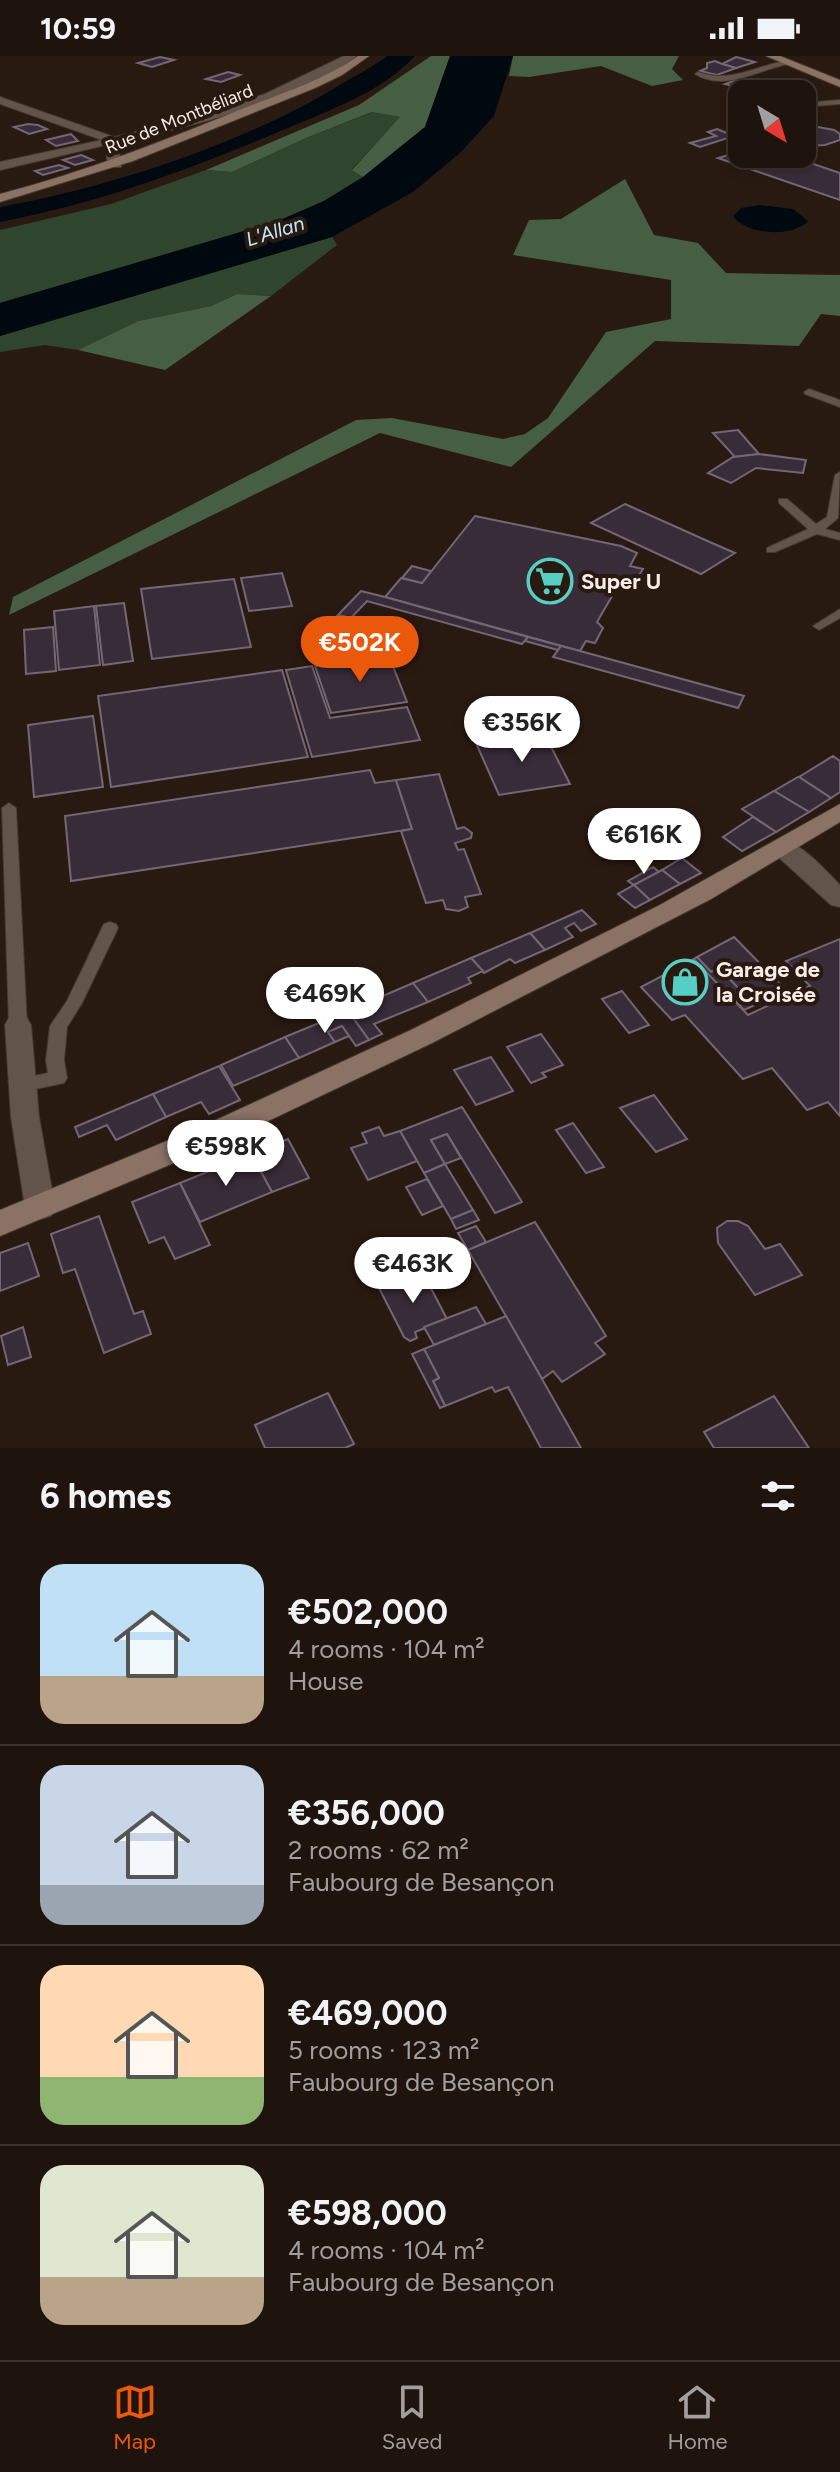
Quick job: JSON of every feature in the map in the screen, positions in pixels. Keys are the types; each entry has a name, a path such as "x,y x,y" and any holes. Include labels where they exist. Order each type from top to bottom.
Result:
{"main road":[{"name":"Rue de Montbéliard","path":"0,198 63,183 117,164 326,78 364,56"},
{"path":"771,56 840,84"},
{"path":"803,70 801,73 840,90"},
{"path":"0,1223 248,1120 461,1018 783,848 840,811"}],"street":[{"path":"0,166 175,127 317,75 351,56"},
{"path":"0,100 60,119 112,141"},
{"path":"112,141 113,160 117,164"},
{"path":"783,848 840,899"},
{"path":"18,1025 21,1085 40,1207"}],"lane":[{"path":"698,74 720,81 786,63"},
{"path":"816,104 838,103"},
{"path":"809,392 840,404"},
{"path":"771,550 816,530 832,518 840,475"},
{"path":"783,501 816,530 840,537"},
{"path":"819,626 840,613"},
{"path":"9,808 18,1025"},
{"path":"21,1085 58,1078 55,1060 59,1026 74,1003 110,928"}],"green space":[{"path":"431,56 450,56 425,127 363,177 352,170 400,117 372,112 232,172 206,170 359,105"},
{"path":"513,56 679,56 672,69 683,80 652,86 601,66 529,77 509,76"},
{"path":"373,112 401,117 352,169 363,177 324,201 278,221 0,303 0,230 111,204 206,170 232,172"},
{"path":"625,179 654,235 698,243 726,273 840,275 840,316 821,314 799,346 655,341 511,467 380,433 9,615 13,597 356,420 392,418 503,439 525,434 548,418 606,332 671,319 671,280 513,255 529,220 561,219"},
{"path":"332,237 337,245 271,296 237,294 211,306 138,321 78,350 45,345 0,352 0,336"},
{"path":"237,294 271,296 165,370 78,350 138,321 211,306"}],"water":[{"path":"387,56 415,56 386,80 354,99 248,145 109,195 0,222 0,207 88,187 223,143 307,104"},
{"name":"L'Allan","path":"450,56 513,56 494,116 460,153 413,192 332,237 0,336 0,303 278,221 324,201 363,177 425,127"},
{"path":"760,205 793,209 808,221 792,230 770,232 748,227 733,216 741,208"}],"building":[{"path":"160,57 174,60 152,67 138,63"},
{"path":"736,57 755,62 736,68 722,64"},
{"path":"715,61 736,68 717,75 700,71 707,68 707,63"},
{"path":"228,72 240,75 221,82 206,79"},
{"path":"28,124 47,129 29,134 14,127"},
{"path":"816,127 840,134 840,140 816,145"},
{"path":"717,129 728,134 728,138 700,147 690,143 716,136 708,132"},
{"path":"71,134 78,141 56,146 46,140"},
{"path":"81,155 93,160 75,165 63,160"},
{"path":"59,165 68,168 43,175 35,171"},
{"path":"816,165 840,173 840,200 747,168 816,168"},
{"path":"738,430 759,454 735,457 713,433"},
{"path":"759,454 806,460 803,473 756,468 731,483 708,473 733,457"},
{"path":"625,504 735,553 701,574 591,523"},
{"path":"475,516 621,546 637,553 630,566 643,569 635,582 622,579 597,622 603,628 595,643 586,641 580,651 385,597 401,578 422,583"},
{"path":"412,566 431,571 422,583 402,578"},
{"path":"282,573 292,606 249,611 241,578"},
{"path":"234,579 251,647 152,659 141,589"},
{"path":"361,591 528,637 522,644 367,601 351,618 338,615"},
{"path":"124,603 133,661 103,665 96,606"},
{"path":"94,606 100,665 59,670 54,611"},
{"path":"338,615 351,618 339,631 325,627"},
{"path":"53,627 56,671 26,674 24,630"},
{"path":"528,637 561,646 558,650 525,641"},
{"path":"561,646 744,696 738,708 553,657"},
{"path":"389,656 407,702 331,713 315,666"},
{"path":"312,666 330,718 407,707 420,740 312,757 286,670"},
{"path":"282,670 308,757 111,787 98,696"},
{"path":"93,716 103,787 34,797 28,725"},
{"path":"544,733 570,784 499,795 476,743"},
{"path":"833,756 840,761 840,792 831,798 799,777"},
{"path":"370,770 375,783 396,780 412,829 71,881 65,816"},
{"path":"439,774 457,829 464,827 472,833 471,838 455,843 458,850 464,849 481,894 465,897 468,907 459,911 446,909 443,900 426,903 401,831 412,829 396,780"},
{"path":"798,777 831,798 809,812 774,791"},
{"path":"774,791 809,812 776,832 742,809"},
{"path":"753,817 776,832 742,851 723,837"},
{"path":"682,858 701,873 680,884 662,870"},
{"path":"653,867 659,872 634,885 628,881"},
{"path":"662,870 680,884 650,900 634,885"},
{"path":"634,885 650,900 635,908 618,894"},
{"path":"582,910 596,924 581,931 574,923 565,928 573,937 545,950 530,933"},
{"path":"530,933 545,950 515,963 510,959 484,973 471,958"},
{"path":"734,937 782,986 749,1000 755,1005 744,1010 730,995 741,991 719,968 711,972 697,957"},
{"path":"840,939 840,1116 828,1102 807,1110 772,1068 743,1079 685,1015 672,1020 641,987 694,959 748,1015 810,986 786,961"},
{"path":"697,957 711,972 719,968 741,991 729,996 694,959"},
{"path":"471,958 483,971 468,978 471,983 428,1002 413,983"},
{"path":"413,983 428,1002 374,1024 382,1034 369,1040 348,1011"},
{"path":"622,991 649,1025 629,1033 602,999"},
{"path":"348,1011 369,1040 356,1046 342,1026 328,1032 335,1042 299,1058 285,1037"},
{"path":"342,1026 349,1036 335,1042 328,1032"},
{"path":"541,1034 563,1065 542,1073 546,1077 531,1083 507,1047"},
{"path":"285,1037 299,1058 233,1086 221,1065"},
{"path":"491,1057 513,1091 476,1105 454,1070"},
{"path":"219,1066 240,1100 209,1114 201,1102 166,1117 153,1094"},
{"path":"153,1094 166,1117 116,1140 107,1125 79,1137 75,1127"},
{"path":"654,1095 687,1139 656,1152 620,1108"},
{"path":"462,1107 522,1202 495,1213 447,1134 431,1140 445,1164 424,1173 400,1131"},
{"path":"573,1123 604,1167 586,1173 556,1130"},
{"path":"379,1127 384,1136 400,1131 417,1161 368,1180 351,1148 367,1143 362,1133"},
{"path":"447,1134 461,1158 445,1164 431,1140"},
{"path":"288,1139 309,1178 272,1192 251,1154"},
{"path":"251,1154 272,1192 200,1222 180,1183"},
{"path":"445,1164 473,1210 451,1219 424,1173"},
{"path":"427,1179 443,1206 422,1215 406,1187"},
{"path":"180,1183 210,1245 175,1259 164,1237 149,1243 132,1202"},
{"path":"473,1210 479,1220 456,1229 451,1219"},
{"path":"99,1216 134,1314 143,1311 151,1334 104,1353 75,1269 63,1273 51,1234"},
{"path":"727,1221 738,1221 748,1226 765,1249 780,1244 802,1275 755,1295 718,1243 717,1228"},
{"path":"535,1222 606,1336 595,1343 605,1354 562,1382 553,1371 542,1379 468,1250"},
{"path":"476,1226 486,1242 468,1250 458,1233"},
{"path":"28,1243 39,1276 0,1291 0,1253"},
{"path":"422,1271 447,1319 415,1332 417,1338 410,1341 404,1337 379,1288"},
{"path":"476,1307 486,1324 434,1345 424,1327"},
{"path":"506,1316 581,1448 541,1448 508,1387 495,1392 492,1387 445,1406 433,1381 439,1378 424,1349"},
{"path":"23,1327 31,1357 8,1365 1,1336"},
{"path":"424,1349 439,1378 433,1381 445,1406 440,1408 412,1354"},
{"path":"328,1393 354,1444 345,1448 265,1448 255,1425"},
{"path":"774,1396 809,1448 714,1448 704,1432"}],"place":[{"name":"Super U","path":"550,581"},
{"name":"Garage de la Croisée","path":"685,982"}]}
